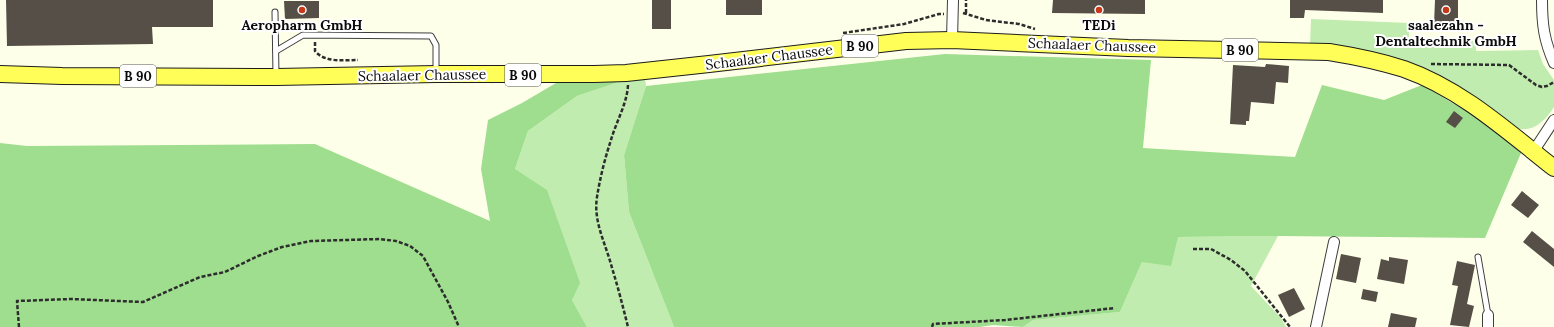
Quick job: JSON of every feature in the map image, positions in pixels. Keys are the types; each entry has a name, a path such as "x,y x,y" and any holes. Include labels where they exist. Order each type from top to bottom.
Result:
{"main road":[{"name":"Schaalaer Chaussee","path":"0,74 62,76 276,77 436,74 543,75 626,72 768,58 906,41 952,40 1128,48 1329,52 1360,57 1404,69 1448,90 1476,107 1554,168"}],"street":[{"path":"952,40 953,0"},
{"path":"1542,0 1542,23 1546,45 1554,63"},
{"path":"1533,152 1554,120"},
{"path":"1316,327 1334,242"},
{"path":"1488,315 1488,327"}],"lane":[{"path":"275,12 276,77"},
{"path":"276,51 303,35 431,36 436,46 436,74"},
{"path":"1478,257 1488,315"}],"path":[{"path":"966,0 966,13"},
{"path":"841,33 904,24 939,14 953,14"},
{"path":"315,35 315,51 320,56 326,59 365,60"},
{"path":"626,72 627,97 610,140 597,199 597,215 601,236 612,266 628,327"},
{"path":"19,327 17,301 71,299 143,302 200,277 225,272 258,256 282,247 311,241 355,239 396,241 410,246 423,256 448,302 459,327"},
{"path":"1193,249 1211,249 1231,260 1245,271 1290,327"},
{"path":"932,327 933,324 1005,320 1115,308"}],"green space":[{"path":"1311,19 1409,23 1409,38 1476,41 1476,51 1538,50 1543,64 1554,80 1554,107 1542,122 1532,128 1520,129 1514,127 1471,96 1310,45"},
{"path":"945,54 1151,60 1143,148 1295,157 1322,85 1384,100 1422,85 1476,117 1521,153 1485,238 1278,236 1178,237 1171,266 1142,262 1120,312 1033,320 1023,327 993,325 980,327 674,327 629,212 624,155 646,86"},
{"path":"645,78 646,86 624,155 629,212 674,327 587,327 572,300 515,169 528,131 577,96 616,83 619,80"},
{"path":"619,80 616,83 577,96 528,131 515,169 547,190 580,283 572,300 587,327 0,327 0,143 27,146 315,144 490,221 481,169 488,120 522,103 556,83"},
{"path":"1278,236 1251,286 1281,318 1286,327 1023,327 1033,320 1120,312 1142,262 1178,237"}],"building":[{"path":"6,0 213,0 213,27 152,27 153,44 7,46"},
{"path":"652,0 671,0 671,29 652,29"},
{"path":"726,0 762,0 762,15 726,15"},
{"name":"TEDi","path":"1053,0 1145,0 1145,14 1052,13"},
{"path":"1290,0 1383,0 1383,13 1305,10 1304,18 1290,18"},
{"name":"saalezahn - Dentaltechnik GmbH","path":"1435,0 1458,0 1458,24 1434,24"},
{"name":"Aeropharm GmbH","path":"284,1 319,1 319,18 285,19"},
{"path":"1266,64 1289,66 1288,83 1276,82 1274,104 1251,102 1249,121 1246,121 1246,125 1230,124 1233,65 1265,67"},
{"path":"1454,111 1463,118 1455,128 1446,122"},
{"path":"1522,191 1539,205 1528,218 1511,205"},
{"path":"1532,231 1554,249 1554,267 1523,242"},
{"path":"1341,254 1361,258 1356,283 1336,279"},
{"path":"1389,257 1408,260 1404,284 1377,279 1381,259 1389,261"},
{"path":"1457,261 1475,265 1467,304 1474,306 1469,327 1450,325 1458,286 1452,285"},
{"path":"1294,288 1305,309 1289,317 1278,295"},
{"path":"1363,289 1378,292 1376,302 1361,299"},
{"path":"1391,313 1417,318 1415,327 1388,327"}],"place":[{"name":"Aeropharm GmbH","path":"302,10"},
{"name":"TEDi","path":"1099,10"},
{"name":"saalezahn - Dentaltechnik GmbH","path":"1446,10"}]}
